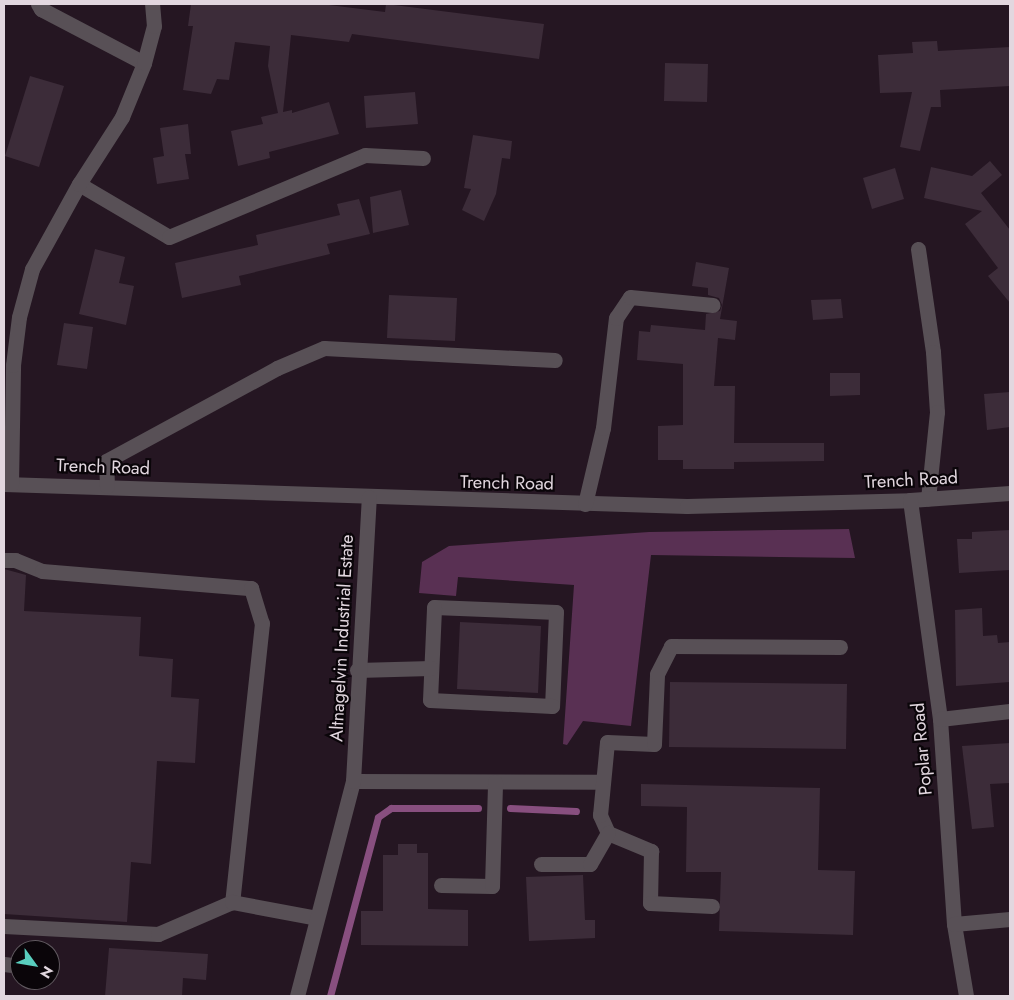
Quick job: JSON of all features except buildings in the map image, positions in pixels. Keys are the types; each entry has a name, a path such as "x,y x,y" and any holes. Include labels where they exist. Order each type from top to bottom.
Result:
{"street":[{"path":"38,4 41,9 144,63"},
{"path":"7,484 13,365 19,317 32,269 79,184 122,117 144,63 154,26 152,4"},
{"path":"79,184 169,237 364,155 423,158"},
{"path":"918,248 934,352 937,412 928,499"},
{"path":"585,504 603,428 616,318 630,297 713,305"},
{"path":"108,486 106,461 278,368 324,348 556,360"},
{"name":"Trench Road","path":"7,484 687,506 910,500 1010,493"},
{"name":"Altnagelvin Industrial Estate","path":"297,996 353,781 357,670 370,497"},
{"name":"Poplar Road","path":"910,500 940,719 954,924 966,996"},
{"path":"4,560 16,560 42,571 251,588 262,624 232,902"},
{"path":"434,607 556,612 552,706 430,700 431,668 434,607"},
{"path":"712,906 650,903 651,852 608,833 600,815 607,742 654,744 657,674 670,646 840,646"},
{"path":"357,670 431,668"},
{"path":"940,719 1010,711"},
{"path":"353,781 603,782"},
{"path":"441,885 492,886 495,782"},
{"path":"541,864 590,864 608,833"},
{"path":"4,926 158,934 232,902 317,918"},
{"path":"954,924 1010,919"}],"shaded area":[{"path":"849,529 855,558 651,555 631,726 583,721 567,745 563,744 574,585 458,577 456,596 419,593 422,562 449,546 649,532"}],"waterway":[{"path":"330,996 378,817 391,808 478,808"},
{"path":"510,808 576,811"}]}
